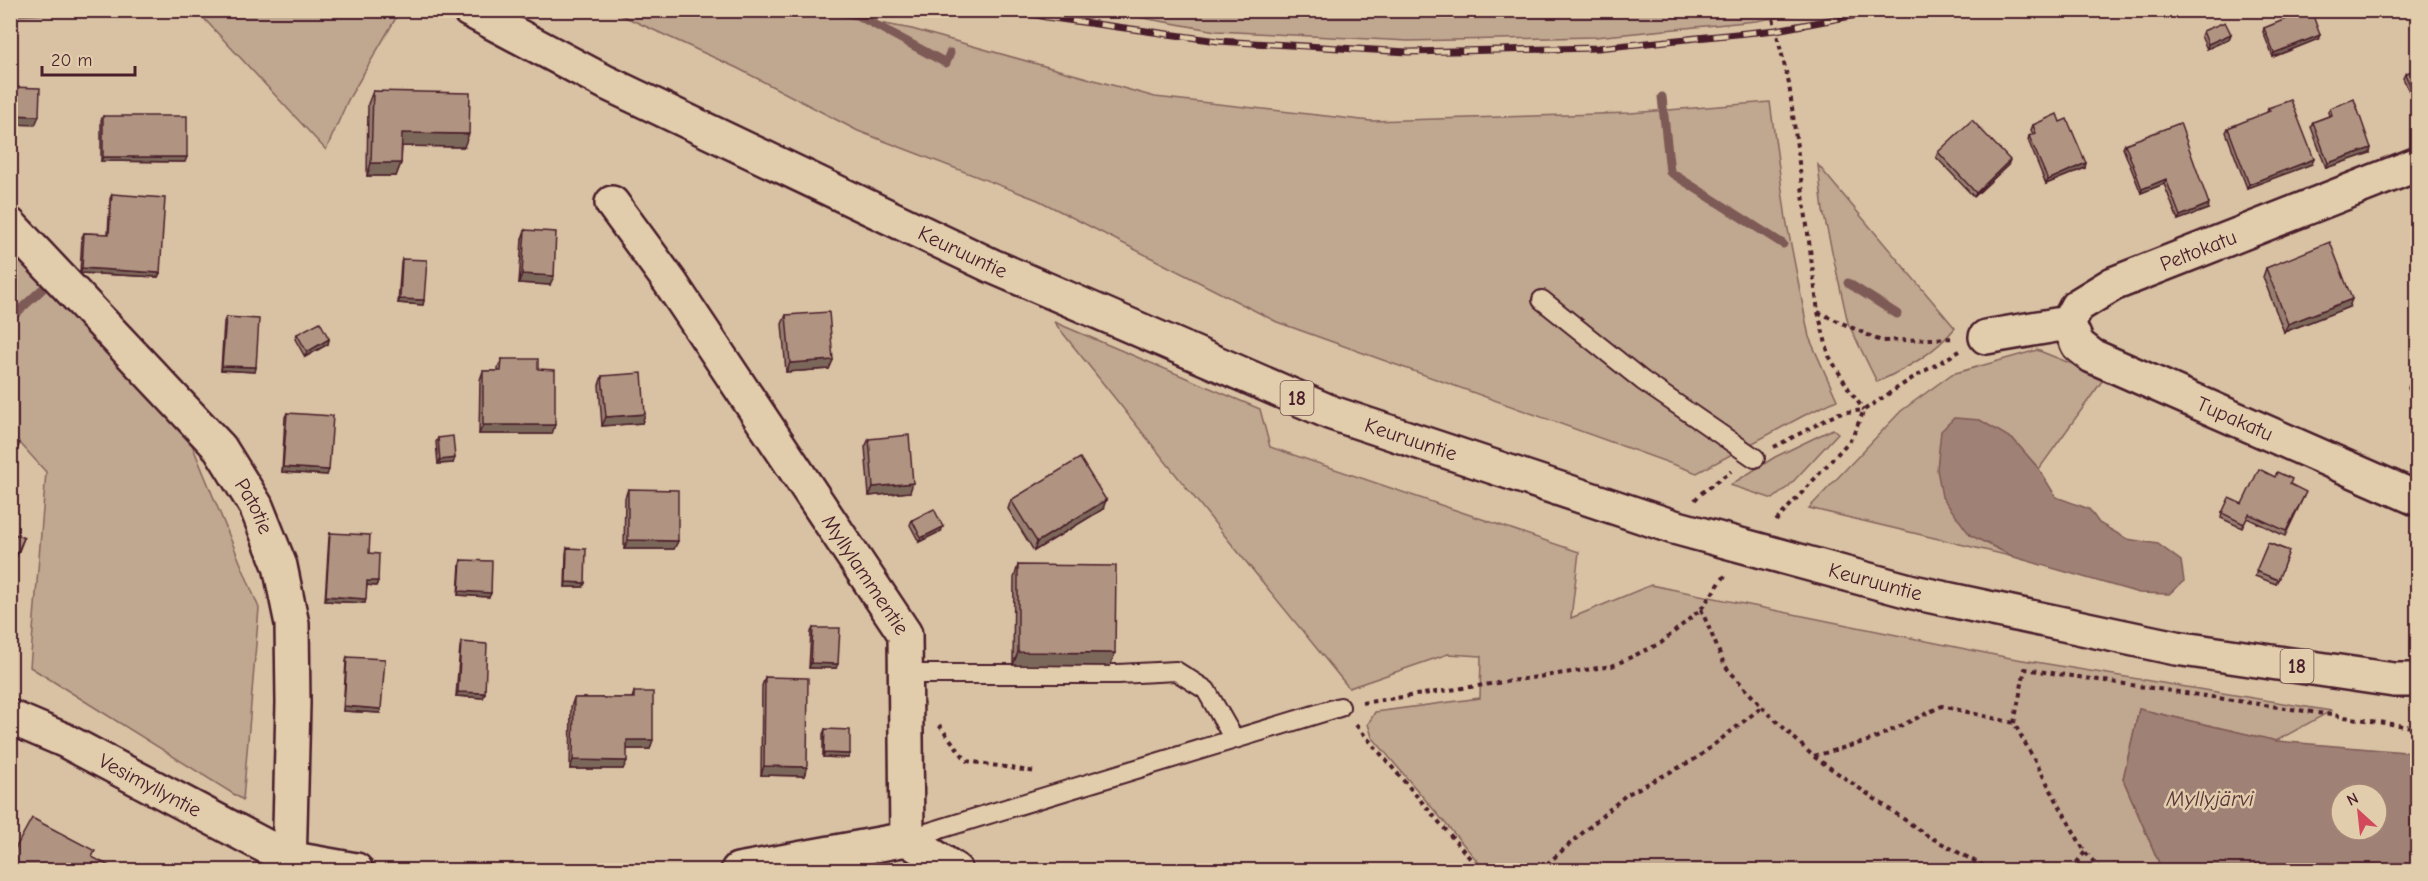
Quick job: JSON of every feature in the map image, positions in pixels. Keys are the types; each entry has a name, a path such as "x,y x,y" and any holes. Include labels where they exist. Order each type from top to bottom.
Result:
{"main road":[{"name":"Keuruuntie","path":"469,10 607,83 992,266 1332,413 1674,527 1913,592 2176,648 2394,680 2418,680"},
{"name":"Peltokatu","path":"2068,323 2077,306 2113,284 2418,164"},
{"name":"Myllylammentie","path":"612,203 670,282 905,634 909,674 908,839"},
{"name":"Patotie","path":"10,225 220,448 256,506 280,566 292,624 293,703 289,864"},
{"path":"1986,337 2068,323"},
{"name":"Tupakatu","path":"2068,323 2078,345 2092,356 2418,499"},
{"name":"Vesimyllyntie","path":"10,717 64,740 289,864"},
{"path":"738,870 908,839 955,870"},
{"path":"289,864 356,870"}],"lane":[{"path":"1542,300 1643,381 1755,458"},
{"path":"909,674 1118,674 1176,671 1206,690 1234,739"},
{"path":"908,839 1340,706"}],"path":[{"path":"1771,10 1789,84 1818,312 1829,356 1864,410"},
{"path":"1818,312 1881,341 1986,337"},
{"path":"1773,525 1852,438 1864,410 1914,377 1986,337"},
{"path":"1340,706 1612,666 1661,643 1701,609 1727,573"},
{"path":"1701,609 1725,666 1762,707 1813,756 1928,836 1991,870"},
{"path":"2101,870 2085,852 2014,723 2025,669 2418,728"},
{"path":"909,674 925,708 967,761 1037,772"},
{"path":"1340,706 1480,870"},
{"path":"1813,756 1871,740 1942,706 2014,723"},
{"path":"1540,870 1626,795 1697,758 1762,707"},
{"path":"2071,870 2085,852"}],"shaded area":[{"path":"11,10 115,10 115,11 11,16"},
{"path":"197,11 400,11 348,100 326,150"},
{"path":"612,11 814,11 912,29 1155,97 1371,121 1630,113 1770,102 1786,219 1809,337 1837,400 1697,473 1277,322 1038,200 858,131 737,68"},
{"path":"1104,11 1815,11 1756,21 1595,37 1408,41 1216,31"},
{"path":"1818,165 1955,328 1919,360 1877,382 1848,323 1823,211"},
{"path":"11,246 192,445 259,608 243,800 30,667 46,472 11,433"},
{"path":"1054,322 1260,409 1270,447 1579,552 1571,618 1651,585 2005,657 2331,711 2276,741 2139,709 2123,779 2162,870 1485,870 1372,737 1368,724 1375,712 1480,698 1481,656 1448,654 1349,688"},
{"path":"2037,350 2105,377 2039,469 2014,440 1970,535 2014,557 1809,508 1901,411 1952,374"},
{"path":"1833,429 1838,433 1789,486 1773,499 1730,485 1775,457"}],"water":[{"path":"1954,418 1980,420 2014,440 2039,469 2056,497 2089,509 2099,523 2127,539 2158,544 2181,561 2184,581 2169,594 2139,593 2014,557 1970,535 1942,497 1937,469 1941,431"},
{"name":"Myllyjärvi","path":"2139,709 2277,741 2417,753 2417,870 2162,870 2123,779"}],"building":[{"path":"2311,10 2320,35 2274,53 2264,28"},
{"path":"2225,22 2231,34 2208,44 2203,31"},
{"path":"2418,68 2418,103 2405,74"},
{"path":"10,87 40,88 39,116 10,115"},
{"path":"373,91 470,93 469,134 402,133 401,163 371,163"},
{"path":"2354,99 2371,148 2328,163 2313,122 2332,115 2330,108"},
{"path":"2291,100 2314,159 2249,184 2228,128 2270,111 2268,108"},
{"path":"2057,114 2060,122 2067,119 2086,163 2048,180 2029,136 2036,133 2033,125"},
{"path":"103,116 187,116 187,157 103,157"},
{"path":"1972,120 2010,160 1976,193 1938,152"},
{"path":"2180,123 2209,204 2180,216 2166,179 2142,189 2125,144"},
{"path":"112,194 165,198 160,273 82,268 84,233 109,234"},
{"path":"525,230 556,232 554,276 522,274"},
{"path":"2330,242 2352,299 2288,324 2266,268"},
{"path":"402,259 427,260 424,300 400,299"},
{"path":"829,312 833,360 790,363 786,315"},
{"path":"226,317 259,319 256,367 222,366"},
{"path":"320,322 329,339 307,352 297,334"},
{"path":"502,359 538,359 538,369 555,370 555,425 483,425 483,371 501,371"},
{"path":"642,373 645,414 606,417 602,376"},
{"path":"2418,380 2418,403 2410,383"},
{"path":"287,413 333,416 329,470 283,467"},
{"path":"909,435 913,483 873,487 869,439"},
{"path":"453,436 455,458 440,460 438,438"},
{"path":"10,439 20,443 10,464"},
{"path":"1080,458 1106,500 1037,542 1011,500"},
{"path":"2259,469 2275,477 2277,472 2292,479 2290,484 2306,492 2286,531 2249,514 2244,524 2222,513 2229,498 2242,504"},
{"path":"628,489 678,490 678,541 628,540"},
{"path":"934,509 943,527 921,538 912,520"},
{"path":"10,532 24,538 10,568"},
{"path":"330,533 370,535 369,553 379,554 378,581 367,581 366,599 326,596"},
{"path":"2268,543 2289,551 2278,580 2256,571"},
{"path":"567,548 586,549 585,583 566,582"},
{"path":"461,560 492,561 491,593 459,591"},
{"path":"1018,565 1116,566 1115,653 1018,652"},
{"path":"813,628 840,628 838,664 811,663"},
{"path":"461,642 487,644 485,693 458,692"},
{"path":"347,657 385,659 381,709 344,706"},
{"path":"765,677 808,678 807,767 764,766"},
{"path":"634,692 653,692 653,740 627,740 627,761 573,760 574,698 634,698"},
{"path":"825,729 850,730 850,754 824,753"},
{"path":"32,818 95,851 92,857 117,870 10,870 10,858"}],"waterway":[{"path":"848,10 946,63 950,53"},
{"path":"1662,97 1670,172 1783,244"},
{"path":"10,319 50,282"},
{"path":"1848,283 1897,314"}],"railway":[{"path":"1017,10 1046,17 1218,41 1408,52 1598,48 1776,30 1884,10"}]}
